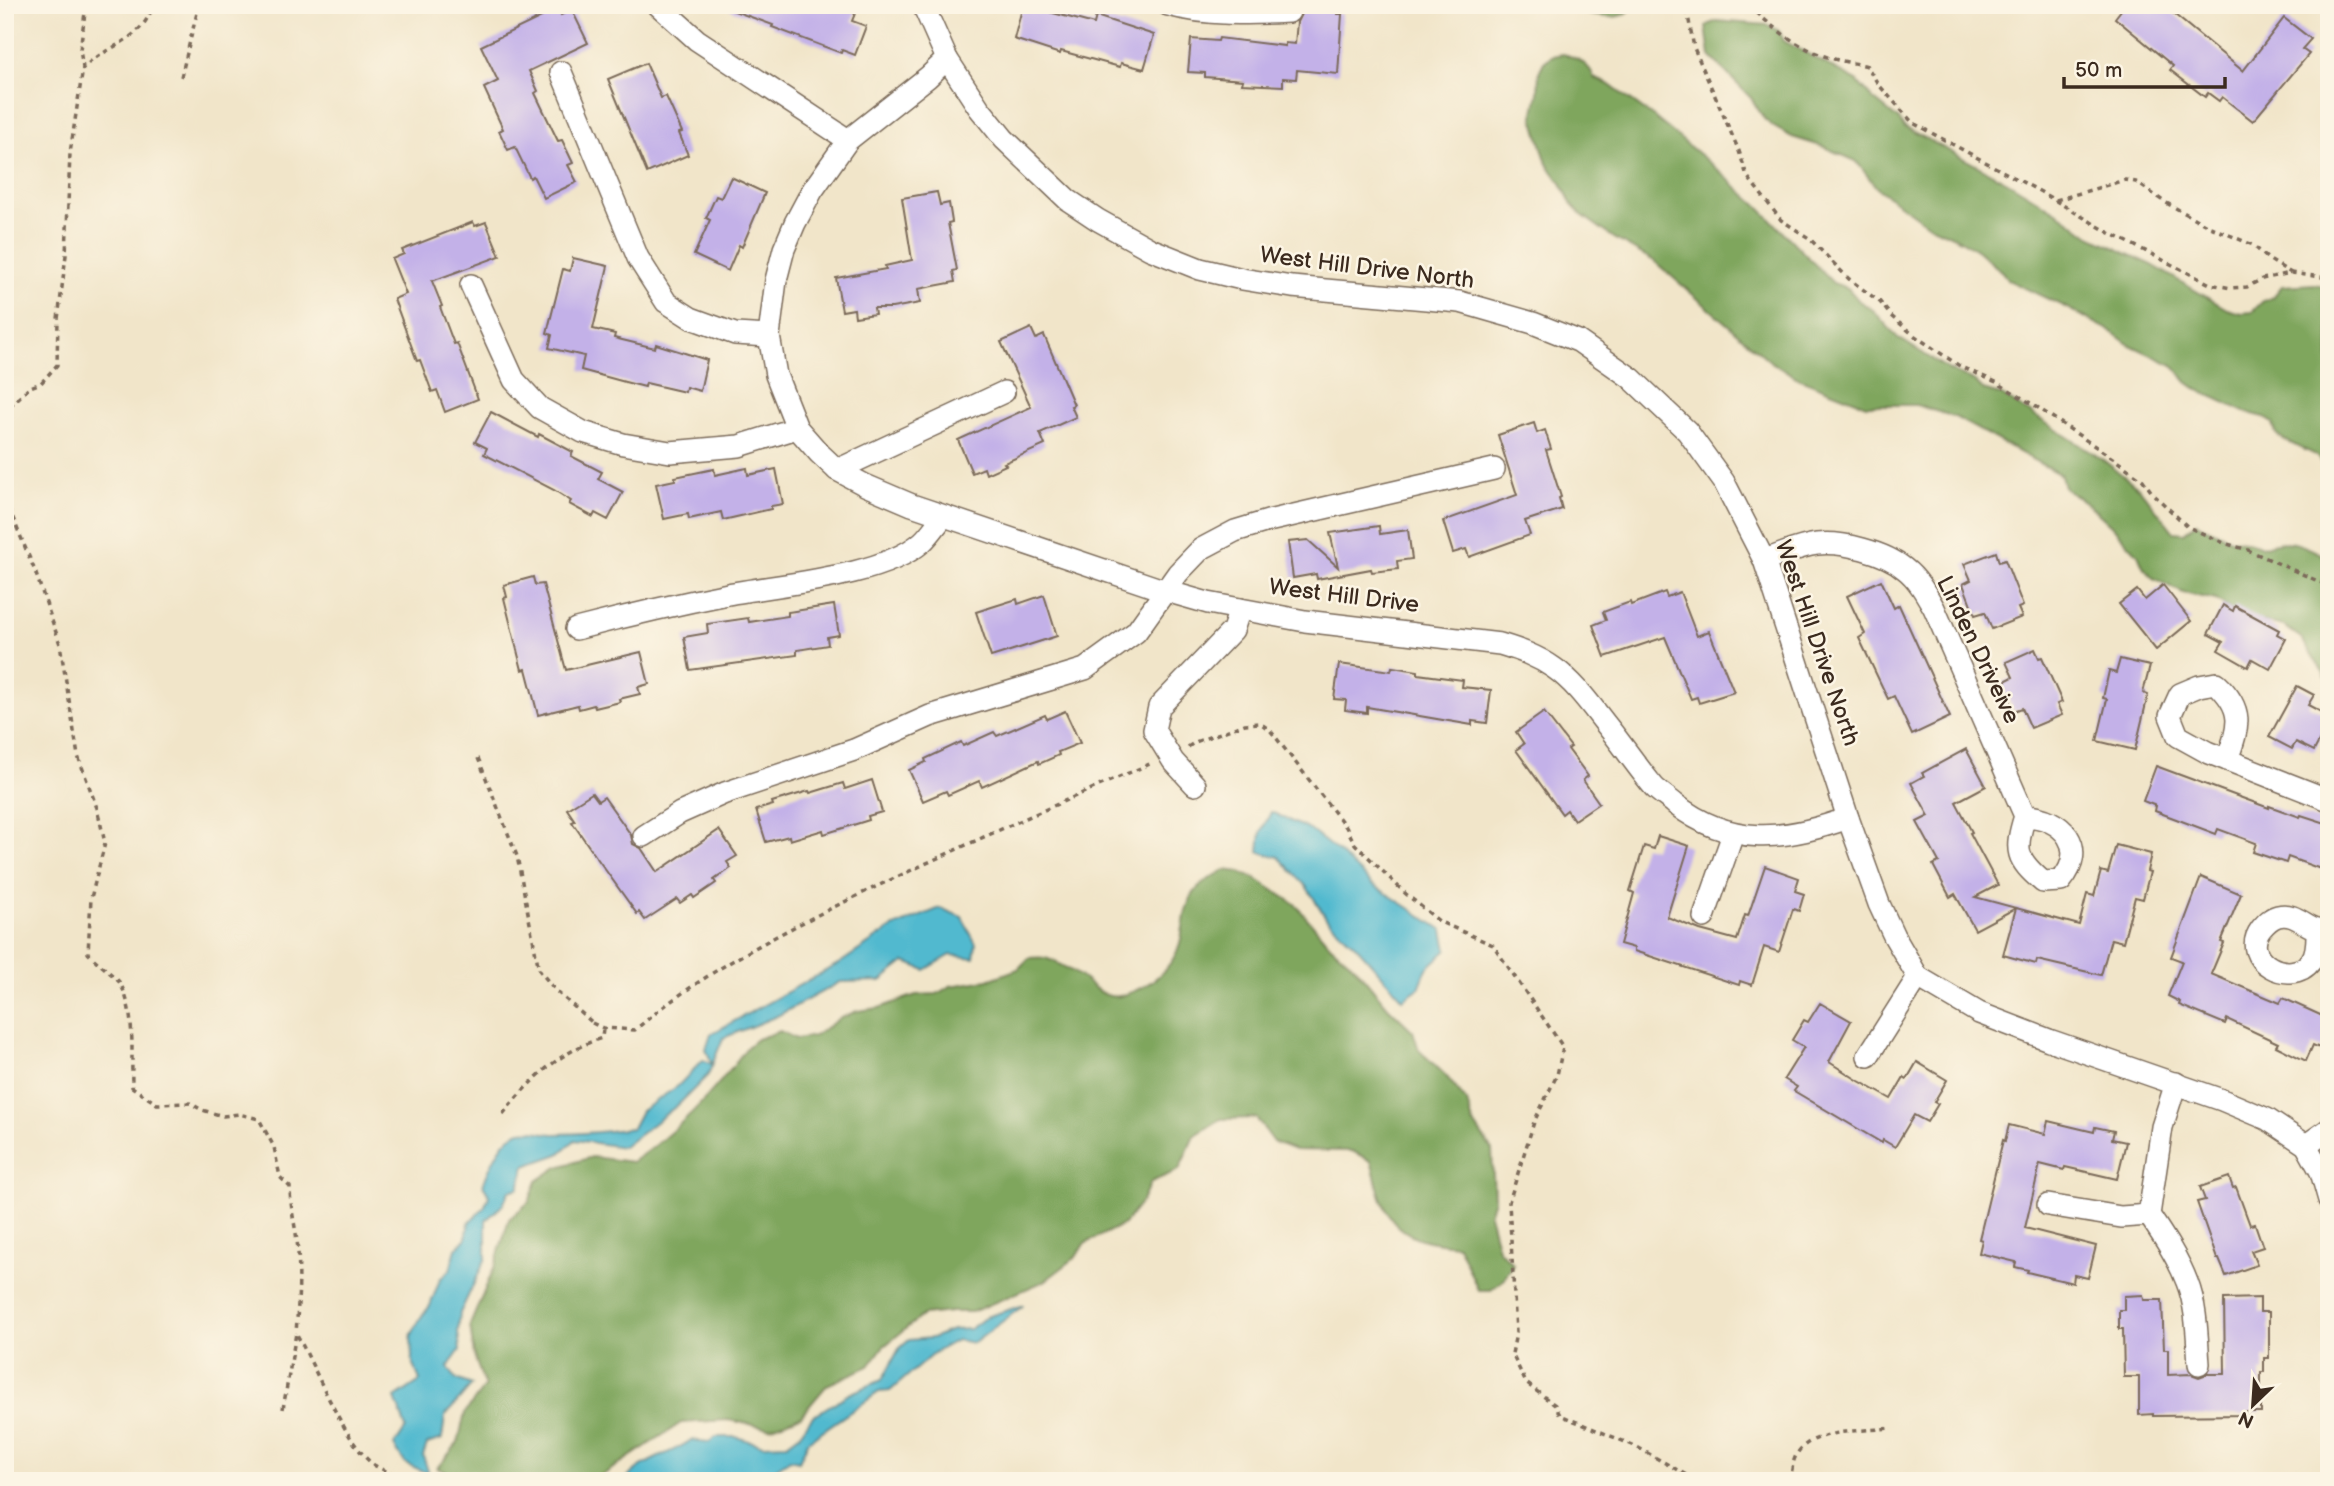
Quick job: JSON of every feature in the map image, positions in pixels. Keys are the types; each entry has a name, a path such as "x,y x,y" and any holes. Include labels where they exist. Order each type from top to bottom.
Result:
{"street":[{"path":"658,5 697,40 848,140"},
{"name":"West Hill Drive North","path":"923,5 947,59 979,108 1024,161 1068,200 1150,249 1200,269 1242,279 1292,287 1460,302 1533,323 1578,341 1631,378 1686,431 1724,482 1764,560 1847,818 1879,904 1918,977 1979,1013 2176,1083 2267,1119 2306,1145"},
{"path":"1168,5 1219,13 1289,12"},
{"name":"West Hill Drive","path":"947,59 848,140 824,172 795,223 776,280 769,336 776,375 797,429 837,470 864,485 943,517 1166,591 1305,621 1500,644 1530,653 1556,669 1575,686 1656,788 1689,815 1715,829 1733,834 1768,836 1823,827 1847,818"},
{"path":"561,72 638,258 666,302 691,318 735,334 769,336"},
{"path":"471,285 514,380 540,408 583,432 623,444 670,452 739,446 797,429"},
{"path":"837,470 1004,392"},
{"path":"644,836 680,813 725,793 854,750 930,716 1085,669 1136,632 1178,573 1201,549 1235,531 1494,469"},
{"path":"576,629 703,599 859,571 895,557 922,542 943,517"},
{"name":"Linden Driveive","path":"1764,560 1816,544 1846,545 1877,554 1904,568 1923,589 1934,608 2025,817"},
{"path":"1195,785 1173,761 1154,730 1159,707 1233,630 1240,609"},
{"path":"2227,760 2329,800"},
{"path":"1704,917 1733,834"},
{"path":"1868,1056 1918,977"},
{"path":"2176,1083 2162,1127 2149,1214 2174,1253 2188,1285 2199,1364"},
{"path":"2329,1129 2306,1145 2320,1172 2329,1200"},
{"path":"2048,1205 2121,1217 2149,1214"}],"path":[{"path":"5,415 9,407 30,387 41,383 57,365 58,319 66,255 70,153 83,68 80,50 86,5"},
{"path":"83,68 95,57 142,29 153,5"},
{"path":"181,77 199,5"},
{"path":"1657,5 1662,8 1676,7 1687,10"},
{"path":"1687,10 1693,5"},
{"path":"1750,5 1768,25 1792,40 1832,59 1867,66 1878,84 1913,123 2056,200 2108,232 2210,284 2231,288 2247,287 2262,279 2291,273 2329,278"},
{"path":"1687,10 1694,48 1739,151 1747,176 1781,220 1809,238 1849,279 1880,302 1891,316 1915,336 1961,367 1996,382 2037,407 2114,459 2143,480 2153,494 2188,527 2329,586"},
{"path":"2056,200 2125,180 2136,182 2163,201 2208,226 2253,245 2268,259 2291,273"},
{"path":"5,499 35,571 60,644 78,756 97,808 105,843 91,898 88,953 101,968 119,981 129,1013 132,1087 157,1104 190,1103 222,1116 239,1114 259,1119 274,1147 280,1177 290,1187 300,1287 296,1333 283,1409"},
{"path":"1185,750 1195,742 1223,731 1245,724 1260,723 1282,744 1346,827 1355,844 1406,894 1440,922 1493,945 1563,1047 1557,1075 1534,1122 1509,1202 1517,1332 1512,1354 1526,1383 1555,1405 1560,1415 1635,1446 1697,1481"},
{"path":"478,758 517,856 539,970 556,991 592,1024 603,1028 635,1030 677,996 764,941 975,840 1160,760"},
{"path":"503,1114 516,1098 569,1051 602,1038 603,1028"},
{"path":"296,1333 337,1414 361,1452 375,1466 421,1481"},
{"path":"1790,1481 1796,1454 1808,1441 1834,1433 1891,1427"}],"green space":[{"path":"1566,5 1634,5 1621,15 1602,17"},
{"path":"1716,21 1768,25 1779,31 1784,41 1857,81 1904,127 2008,182 2065,217 2090,236 2152,265 2227,309 2241,313 2252,312 2263,301 2273,297 2282,286 2314,284 2329,287 2329,475 2316,455 2276,434 2273,423 2264,417 2245,412 2198,390 2187,382 2173,365 2128,344 2109,330 2067,308 2008,280 1978,251 1930,226 1877,188 1856,161 1792,137 1774,127 1765,120 1751,98 1710,56 1706,26"},
{"path":"1563,54 1582,62 1590,69 1594,78 1608,84 1655,118 1711,164 1758,206 1833,283 1848,288 1859,301 1873,310 1897,337 1951,371 1974,381 1983,390 2000,395 2032,414 2102,459 2139,488 2174,532 2184,533 2196,523 2231,539 2262,547 2288,542 2312,549 2329,558 2329,681 2301,638 2284,626 2241,617 2216,600 2183,593 2153,578 2143,566 2138,554 2112,526 2064,487 2061,475 1955,417 1916,405 1866,405 1798,378 1771,362 1654,261 1614,238 1582,215 1571,203 1547,164 1533,117 1539,72 1544,62 1552,56"},
{"path":"1225,870 1240,872 1256,879 1295,904 1330,945 1354,966 1388,1007 1413,1031 1419,1050 1446,1076 1467,1102 1473,1122 1492,1150 1494,1200 1489,1214 1498,1249 1513,1264 1503,1280 1491,1290 1478,1290 1458,1245 1424,1240 1400,1228 1381,1198 1371,1161 1352,1151 1295,1150 1274,1142 1256,1118 1221,1119 1194,1136 1179,1170 1151,1182 1142,1201 1124,1224 1084,1244 1076,1257 1045,1281 972,1312 923,1315 883,1347 869,1366 827,1385 801,1416 770,1428 728,1420 681,1423 590,1481 490,1480 452,1474 437,1468 458,1443 465,1413 485,1386 474,1356 470,1325 494,1268 509,1219 529,1202 537,1181 558,1167 592,1157 632,1162 695,1110 747,1047 757,1039 780,1031 796,1039 814,1036 839,1019 857,1011 879,1008 916,995 937,994 950,986 988,980 1018,969 1029,958 1052,961 1110,996 1117,997 1133,992 1166,969 1177,952 1193,894 1204,883"}],"water":[{"path":"1271,812 1310,830 1372,884 1443,930 1447,950 1427,968 1419,988 1403,999 1357,947 1327,919 1306,886 1279,857 1259,852 1261,832"},
{"path":"940,908 962,917 976,944 974,958 951,955 925,970 905,962 881,981 840,982 777,1016 723,1038 708,1075 679,1104 623,1147 575,1140 559,1154 525,1166 519,1188 509,1191 503,1205 486,1220 486,1258 460,1313 460,1350 448,1367 456,1379 472,1385 445,1416 442,1439 427,1444 423,1456 429,1474 405,1463 394,1446 406,1428 395,1398 420,1381 412,1359 411,1336 430,1306 440,1279 450,1270 456,1249 466,1238 469,1222 484,1208 489,1196 483,1184 502,1145 521,1131 564,1134 632,1128 641,1111 678,1086 703,1060 712,1064 706,1049 711,1034 840,963 892,928"},
{"path":"1024,1305 974,1343 957,1340 934,1353 890,1391 879,1392 808,1441 799,1461 790,1459 757,1481 626,1481 646,1463 691,1440 709,1442 716,1437 736,1437 763,1445 787,1444 799,1435 813,1416 849,1394 882,1380 899,1349 909,1340 932,1338 952,1330 970,1329 986,1317"}],"building":[{"path":"839,5 856,11 852,21 866,26 855,55 842,50 841,53 723,7"},
{"path":"1023,5 1094,24 1096,16 1154,35 1144,69 1121,63 1120,67 1061,51 1060,54 1014,39"},
{"path":"1300,5 1337,5 1337,14 1342,14 1338,74 1297,70 1296,79 1283,78 1283,86 1242,84 1243,80 1205,77 1205,73 1188,72 1191,39 1218,41 1219,38 1285,46 1285,43 1295,44 1297,22 1302,12"},
{"path":"2125,5 2163,5 2243,71 2284,18 2311,39 2302,49 2309,54 2253,121 2222,97 2219,101 2208,93 2205,97 2170,70 2173,66 2115,18"},
{"path":"558,9 561,15 572,10 588,43 529,71 538,91 535,93 558,141 562,140 573,163 568,165 577,182 544,198 533,176 530,178 515,147 508,150 499,131 503,129 484,88 498,81 481,46"},
{"path":"646,63 661,98 666,96 682,132 679,133 688,155 647,173 608,79"},
{"path":"731,177 765,193 742,247 739,245 728,271 694,255 710,220 706,218 716,196 721,198"},
{"path":"937,192 940,205 949,203 952,222 948,223 957,270 953,271 955,282 918,289 920,303 874,308 875,314 855,317 854,309 842,311 836,278 886,269 885,266 912,260 902,198"},
{"path":"473,222 475,226 486,222 500,256 432,281 454,344 457,343 478,399 445,412 437,390 432,392 420,360 417,361 394,299 406,294 392,259 404,254 402,250"},
{"path":"573,258 608,266 593,329 615,334 614,338 655,348 656,344 707,360 700,391 686,387 685,392 646,383 645,387 581,370 584,356 549,348 552,335 547,333 563,269 570,271"},
{"path":"1031,328 1036,339 1044,335 1074,405 1071,406 1076,417 1040,433 1045,445 986,474 984,468 972,473 958,440 1031,407 1001,342"},
{"path":"491,412 573,452 571,456 602,472 598,479 623,492 608,520 595,513 593,517 569,504 571,501 554,490 484,454 487,448 475,442"},
{"path":"1534,423 1537,433 1545,430 1551,449 1546,450 1561,497 1562,509 1525,521 1530,535 1469,557 1466,549 1453,553 1443,521 1517,495 1498,435"},
{"path":"747,468 748,475 776,469 783,504 723,520 721,512 689,519 688,514 664,519 656,484 714,469 715,475"},
{"path":"1379,526 1380,534 1408,530 1412,559 1397,561 1398,569 1372,572 1371,569 1317,579 1316,574 1293,578 1288,542 1308,540 1338,567 1330,533"},
{"path":"1996,552 1999,562 2005,560 2023,606 2018,608 2022,617 1992,629 1985,612 1975,615 1963,584 1971,580 1964,564"},
{"path":"533,577 535,585 543,584 566,670 641,652 649,684 638,687 640,694 595,708 594,705 579,709 578,705 538,715 526,669 522,670 504,598 507,597 504,585"},
{"path":"1881,580 1894,608 1899,605 1950,717 1912,735 1894,696 1888,699 1859,638 1865,634 1847,596"},
{"path":"2163,585 2191,621 2156,650 2119,604 2137,590 2145,600"},
{"path":"1665,592 1667,597 1680,592 1697,636 1709,631 1734,692 1699,703 1697,697 1691,699 1665,637 1605,657 1593,625 1606,620 1603,612"},
{"path":"1044,595 1057,636 991,657 976,612 1017,599 1018,604"},
{"path":"834,605 839,635 827,637 828,645 797,650 797,655 690,670 684,637 708,633 707,624 748,618 749,622 788,616 788,612"},
{"path":"2223,605 2233,611 2235,606 2279,630 2277,634 2286,639 2270,669 2252,659 2248,667 2218,650 2223,642 2208,634"},
{"path":"2035,649 2039,658 2042,657 2062,702 2057,704 2062,715 2031,728 2022,708 2014,711 2001,683 2013,677 2006,662"},
{"path":"2120,659 2150,666 2143,693 2148,695 2135,750 2097,741 2107,699 2103,698 2109,671 2116,673"},
{"path":"1339,664 1391,671 1392,667 1418,671 1418,674 1463,680 1462,687 1491,690 1487,723 1472,721 1472,725 1367,707 1367,713 1345,710 1346,700 1334,699"},
{"path":"2297,686 2314,695 2308,705 2329,716 2329,722 2314,751 2296,742 2292,749 2269,737"},
{"path":"1065,711 1080,743 1039,764 1038,761 982,787 979,781 948,795 946,791 923,801 909,770 926,762 925,759 961,742 963,746 994,732 997,736 1045,715 1047,719"},
{"path":"1544,712 1571,747 1568,749 1588,776 1583,780 1599,803 1574,820 1567,810 1562,814 1516,750 1524,744 1516,732"},
{"path":"1966,749 1986,786 1956,802 1998,885 1975,897 2016,908 1975,930 1955,894 1950,897 1933,865 1939,862 1917,822 1929,816 1911,783 1924,776 1922,773"},
{"path":"2156,766 2269,808 2329,824 2329,872 2288,857 2286,863 2253,852 2256,843 2218,829 2216,834 2155,811 2156,806 2143,801"},
{"path":"872,780 882,812 868,816 869,820 824,834 823,830 790,840 789,836 766,842 756,810 773,805 772,802 809,791 810,793 843,783 845,789"},
{"path":"592,793 598,801 604,797 631,835 633,844 641,848 657,872 719,830 737,856 727,862 731,868 714,880 716,883 694,898 692,895 680,903 677,899 645,920 639,912 637,914 572,822 575,821 567,809"},
{"path":"1658,836 1689,846 1667,917 1700,930 1737,940 1765,866 1799,878 1795,891 1804,894 1799,911 1793,909 1779,952 1764,947 1752,985 1740,981 1739,985 1620,944 1634,893 1630,891 1644,846 1654,849"},
{"path":"2116,845 2151,854 2147,871 2150,872 2143,899 2135,897 2123,942 2111,939 2101,975 2037,960 2036,964 2003,955 2016,908 2079,925 2087,894 2094,896 2101,871 2108,873"},
{"path":"2201,877 2241,894 2211,974 2280,1003 2283,998 2329,1019 2329,1052 2313,1045 2306,1061 2276,1046 2278,1043 2227,1019 2225,1024 2179,1005 2180,1002 2168,996 2182,961 2171,957"},
{"path":"1820,1003 1851,1021 1829,1062 1859,1081 1891,1099 1917,1062 1947,1080 1934,1102 1938,1104 1927,1122 1914,1115 1895,1147 1883,1140 1882,1143 1794,1091 1797,1087 1784,1079 1804,1047 1792,1040 1804,1020 1808,1022"},
{"path":"2048,1121 2094,1132 2095,1127 2114,1131 2112,1139 2126,1142 2117,1179 2040,1164 2025,1228 2096,1246 2088,1278 2074,1275 2073,1283 2027,1272 2028,1270 2015,1267 2016,1262 1979,1253 1982,1240 1979,1239 2009,1125 2045,1134"},
{"path":"2229,1177 2233,1188 2236,1187 2250,1225 2255,1224 2263,1247 2251,1251 2257,1265 2226,1276 2217,1259 2197,1202 2205,1200 2200,1187"},
{"path":"2143,1295 2144,1300 2162,1300 2168,1375 2191,1374 2199,1377 2225,1374 2224,1299 2260,1298 2260,1312 2269,1312 2269,1358 2264,1358 2264,1372 2261,1372 2261,1412 2247,1412 2247,1415 2139,1415 2139,1377 2124,1377 2123,1329 2119,1329 2119,1310 2124,1310 2124,1296"}]}
